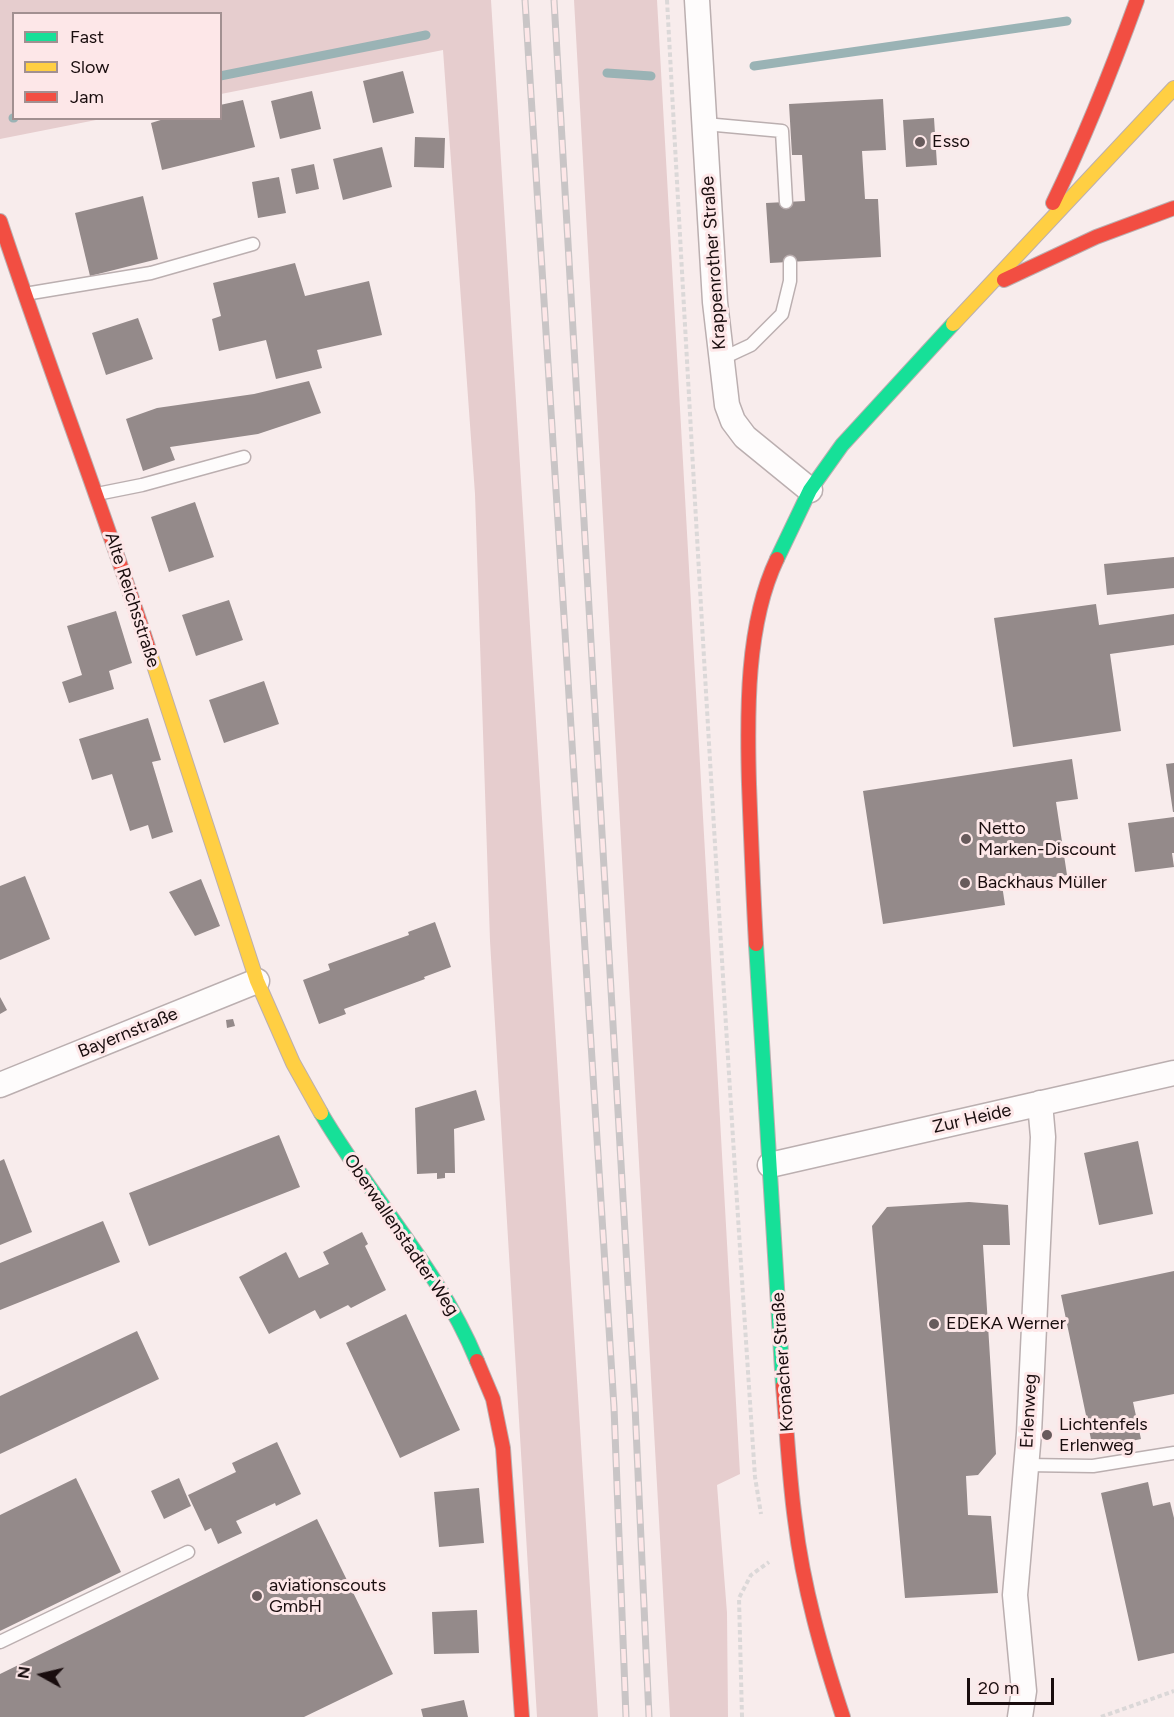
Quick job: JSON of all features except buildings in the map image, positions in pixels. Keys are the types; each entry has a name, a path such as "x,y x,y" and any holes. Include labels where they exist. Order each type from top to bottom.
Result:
{"main road":[{"path":"1037,236 1076,156 1105,88 1137,0"},
{"name":"Kronacher Straße","path":"843,1717 826,1665 806,1585 795,1520 781,1360 751,854 748,736 752,655 765,592 774,566 810,490 842,445 1174,88"},
{"path":"986,289 1096,237 1174,208"},
{"name":"Alte Reichsstraße","path":"0,221 4,253 24,294 121,563 257,981"},
{"name":"Oberwallenstadter Weg","path":"257,981 292,1063 339,1143 419,1256 467,1336 493,1399 503,1448 522,1717"}],"street":[{"name":"Krappenrother Straße","path":"697,0 715,302 727,405 733,421 745,437 758,450 810,490"},
{"name":"Bayernstraße","path":"0,1085 257,981"},
{"name":"Zur Heide","path":"770,1165 1174,1073"},
{"name":"Erlenweg","path":"1020,1717 1024,1691 1015,1595 1026,1465 1043,1137 1040,1103"}],"lane":[{"path":"705,124 782,131 786,202"},
{"path":"24,294 151,273 253,244"},
{"path":"722,359 751,345 782,314 790,281 790,262"},
{"path":"96,495 142,485 243,457"},
{"path":"1026,1465 1093,1466 1174,1453"},
{"path":"0,1642 188,1552"}],"path":[{"path":"667,0 694,505 732,1134 754,1478 762,1520"},
{"path":"742,1717 739,1598 751,1575 769,1562 767,1552"},
{"path":"1101,1717 1174,1691"}],"shaded area":[{"path":"0,0 491,0 598,1717 537,1717 490,941 475,494 443,50 222,94 222,12 12,12 12,120 96,120 0,139"},
{"path":"574,0 657,0 740,1474 717,1485 727,1613 728,1717 670,1717"}],"waterway":[{"path":"754,66 1067,21"},
{"path":"222,76 426,35"},
{"path":"607,73 651,76"}],"railway":[{"path":"525,0 614,1407 626,1717"},
{"path":"554,0 635,1406 649,1717"}],"traffic: fast":[{"path":"777,559 810,490 842,445 953,324"},
{"path":"756,944 783,1386"},
{"path":"321,1113 444,1296 477,1361"}],"traffic: slow":[{"path":"953,324 1174,88"},
{"path":"150,653 257,981 293,1063 321,1113"}],"traffic: jam":[{"path":"1053,203 1098,103 1137,0"},
{"path":"1004,280 1096,237 1174,208"},
{"path":"0,221 150,653"},
{"path":"756,944 749,784 749,699 759,612 777,559"},
{"path":"477,1361 493,1399 503,1448 522,1717"},
{"path":"783,1386 798,1545 808,1595 843,1717"}],"place":[{"name":"Esso","path":"920,142"},
{"name":"Netto Marken-Discount","path":"966,839"},
{"name":"Backhaus Müller","path":"965,883"},
{"name":"EDEKA Werner","path":"934,1324"},
{"name":"Lichtenfels Erlenweg","path":"1047,1435"},
{"name":"aviationscouts GmbH","path":"257,1596"}]}
